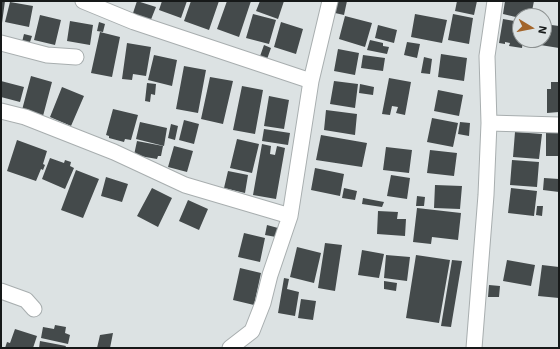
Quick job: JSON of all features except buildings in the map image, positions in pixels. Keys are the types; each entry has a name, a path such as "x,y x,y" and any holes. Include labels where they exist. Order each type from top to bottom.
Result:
{"street":[{"path":"83,1 134,22 312,81"},
{"path":"230,348 252,331 263,303 270,275 290,216 312,81 330,1"},
{"path":"474,348 486,195 488,123 487,56 495,1"},
{"path":"1,43 47,54 76,57"},
{"path":"1,111 25,117 114,152 185,185 290,216"},
{"path":"488,123 559,125"},
{"path":"1,291 26,300 34,309"}]}
